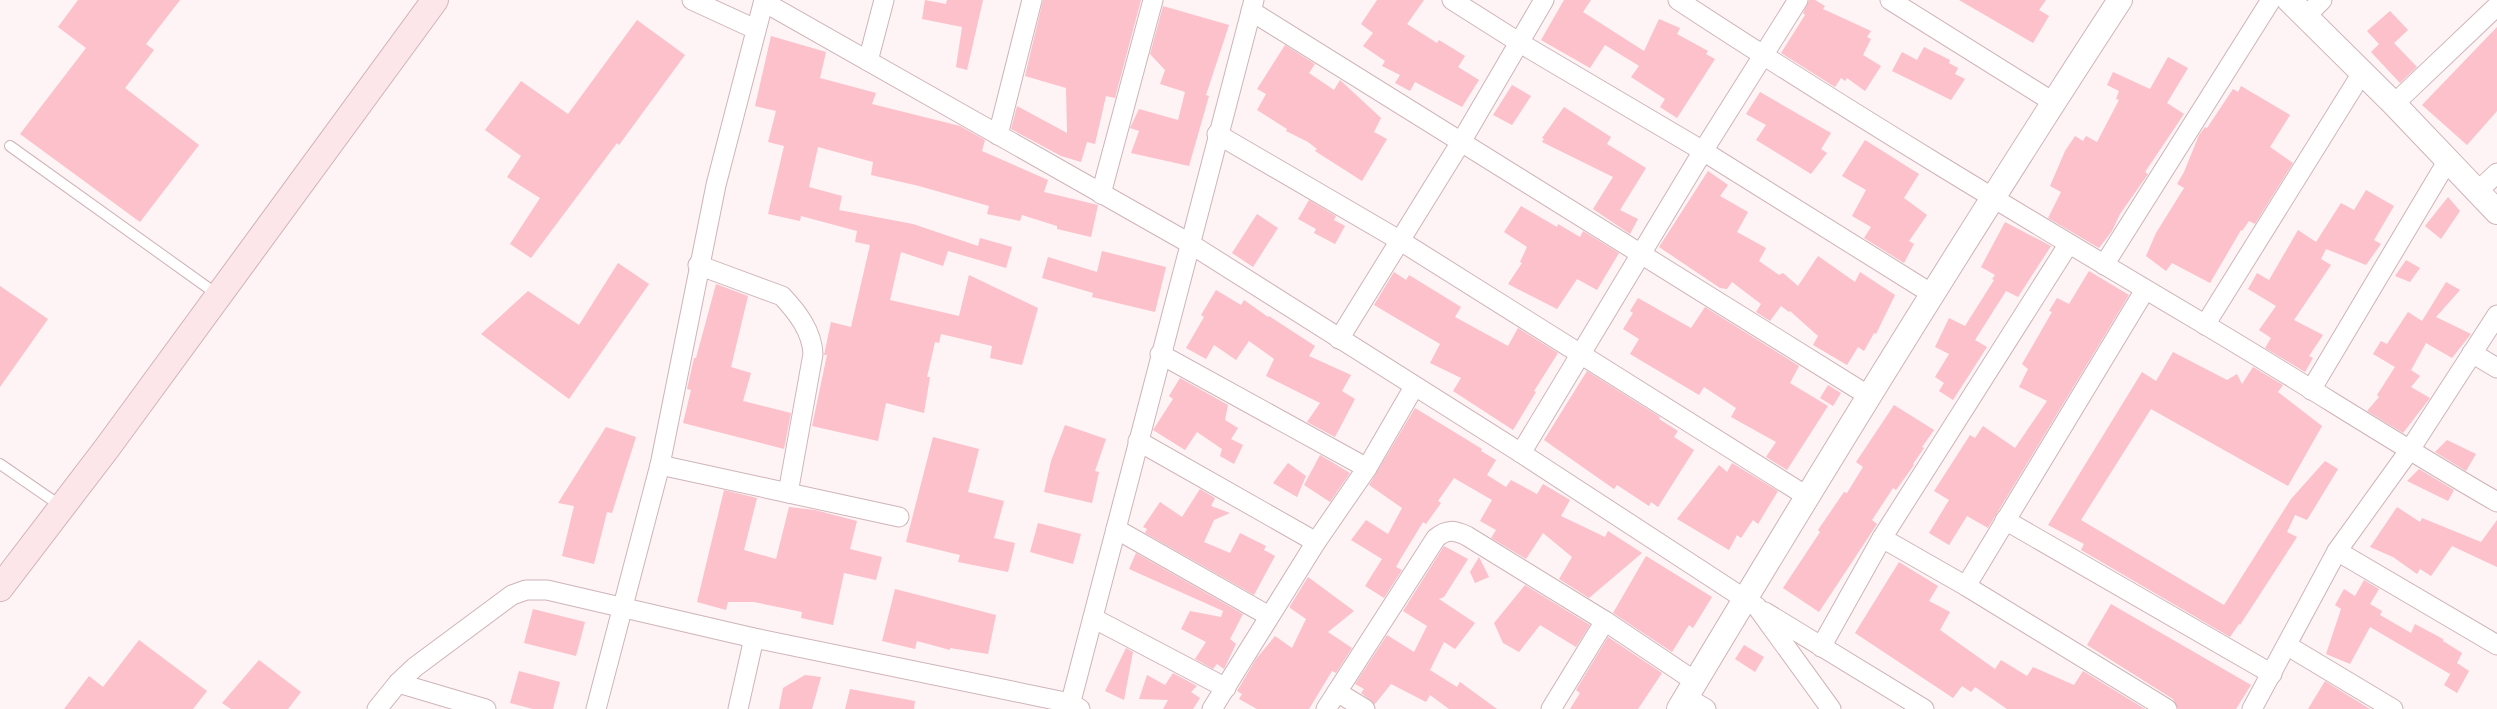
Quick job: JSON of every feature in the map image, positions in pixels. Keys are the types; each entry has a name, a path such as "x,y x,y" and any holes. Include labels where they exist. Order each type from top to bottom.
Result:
{"main road":[{"path":"0,588 219,295 435,0"}],"street":[{"path":"692,0 756,29"},
{"path":"868,61 884,0"},
{"path":"998,135 1032,0"},
{"path":"1102,194 1153,0"},
{"path":"1452,0 1520,43 1703,151 1932,294"},
{"path":"1339,339 1520,43 1544,0"},
{"path":"1678,0 1763,56 2068,245 2205,325 2409,451 2497,502"},
{"path":"1521,453 1703,151 1798,0"},
{"path":"1890,0 2053,102"},
{"path":"1687,696 1751,604 1808,497 1869,396 2118,0"},
{"path":"2104,265 2271,0"},
{"path":"2322,0 2297,8 2394,104 2497,212"},
{"path":"596,709 660,465 698,265 764,1 1189,243 1521,453 1751,604 1924,709"},
{"path":"377,709 398,683 443,645 512,595 526,590 547,590 622,609 1073,707 1093,618 1138,440 1252,6 1460,142 1869,396"},
{"path":"2394,104 2497,6"},
{"path":"2205,325 2362,73"},
{"path":"1217,134 1399,240 1808,497"},
{"path":"2311,390 2448,160"},
{"path":"2477,192 2497,173"},
{"path":"1821,646 1882,538 2068,245"},
{"path":"698,265 782,296 791,306 812,339 813,354 788,493"},
{"path":"1966,586 2145,290"},
{"path":"2252,709 2288,646 2337,551 2409,451 2497,314"},
{"path":"2472,353 2497,368"},
{"path":"1160,354 1367,468"},
{"path":"1212,709 1316,542 1367,468 1414,387"},
{"path":"1138,440 1316,542"},
{"path":"660,465 899,517"},
{"path":"2005,520 2272,674"},
{"path":"1116,529 1269,616"},
{"path":"1326,709 1436,538 1443,532 1455,530 1605,621 1687,696 1706,709"},
{"path":"1882,538 1966,586 2167,709"},
{"path":"2337,551 2497,645"},
{"path":"1751,604 1831,709"},
{"path":"1093,618 1226,688"},
{"path":"1551,709 1605,621"},
{"path":"738,709 754,638"},
{"path":"2288,646 2393,709"},
{"path":"398,683 486,709"},
{"path":"1336,692 1365,709"}],"lane":[{"path":"10,146 219,295"},
{"path":"0,464 62,506"}],"building":[{"path":"78,0 180,0 146,44 154,50 125,88 199,145 140,222 20,134 86,48 58,27"},
{"path":"925,0 946,4 947,0 983,0 967,70 956,67 962,27 922,19"},
{"path":"1043,0 1141,0 1115,98 1106,96 1095,144 1087,142 1081,162 1061,156 1011,129 1017,106 1067,133 1066,88 1025,76"},
{"path":"1377,0 1424,0 1407,24 1437,43 1439,40 1465,56 1458,67 1479,80 1462,107 1415,82 1410,91 1395,83 1400,75 1382,66 1385,61 1363,46 1373,33 1361,24"},
{"path":"1564,0 1591,0 1583,12 1644,51 1659,19 1680,28 1677,34 1708,51 1706,54 1715,59 1677,118 1660,107 1665,99 1631,77 1639,66 1605,45 1590,68 1541,40"},
{"path":"1809,0 1815,0 1825,6 1823,9 1871,31 1867,37 1871,39 1863,55 1881,66 1865,91 1847,78 1845,81 1841,78 1835,87 1781,53 1805,15 1803,13"},
{"path":"1959,0 2046,0 2039,10 2049,16 2033,43"},
{"path":"1163,6 1229,25 1206,95 1209,96 1189,166 1131,153 1139,131 1130,128 1139,109 1178,120 1185,92 1160,84 1165,70 1150,54"},
{"path":"2390,11 2408,30 2394,43 2417,67 2400,83 2371,52 2379,44 2367,31"},
{"path":"637,20 685,55 619,145 617,143 531,258 510,244 540,198 507,177 521,156 485,130 521,81 568,114"},
{"path":"2497,27 2497,111 2467,145 2422,105"},
{"path":"771,36 826,52 820,78 876,93 872,104 960,126 985,140 982,151 1048,180 1044,192 1098,205 1091,237 1057,229 1057,226 1022,215 1020,221 987,214 989,206 919,186 871,175 873,162 818,147 809,187 842,196 839,210 913,224 978,246 980,238 1012,247 1006,268 948,251 943,266 901,252 890,300 959,316 969,275 1038,308 1022,365 990,358 992,346 941,334 939,343 935,342 927,377 930,377 924,413 886,403 878,441 812,426 827,355 824,355 831,322 851,327 870,245 855,242 857,231 801,216 800,221 768,214 784,146 768,142 776,111 755,106"},
{"path":"1285,45 1315,64 1309,73 1334,90 1340,80 1381,118 1374,132 1387,139 1362,181 1315,151 1317,149 1308,142 1286,131 1287,129 1257,110 1266,94 1257,89"},
{"path":"1924,47 1950,60 1949,63 1958,68 1955,74 1965,79 1951,100 1892,71 1902,52 1917,60"},
{"path":"2168,57 2188,68 2167,103 2184,114 2145,172 2148,174 2120,214 2112,231 2099,248 2048,218 2061,192 2050,186 2065,151 2075,136 2083,141 2086,136 2097,142 2119,100 2116,99 2119,91 2107,85 2113,72 2150,89"},
{"path":"1512,85 1531,96 1512,125 1493,115"},
{"path":"2241,86 2290,115 2270,147 2293,163 2255,224 2249,221 2241,230 2210,283 2172,263 2166,271 2146,256 2156,233 2184,188 2177,184 2199,135 2205,127 2207,128 2233,89 2238,92"},
{"path":"1760,92 1831,133 1821,149 1827,153 1811,174 1756,140 1766,125 1746,114"},
{"path":"1564,107 1611,137 1607,144 1646,168 1620,210 1638,219 1630,234 1593,209 1613,177 1542,142 1544,139 1542,138"},
{"path":"1865,140 1919,174 1904,198 1927,215 1909,241 1914,244 1904,263 1864,238 1871,227 1852,216 1866,190 1842,176"},
{"path":"1708,171 1728,185 1720,196 1748,212 1737,232 1766,248 1759,261 1779,275 1783,273 1798,286 1818,256 1855,282 1860,272 1895,295 1876,334 1874,333 1864,351 1858,347 1847,365 1813,345 1818,336 1790,311 1781,306 1770,321 1756,312 1761,304 1732,282 1727,289 1720,288 1659,247"},
{"path":"2366,190 2394,206 2374,240 2381,244 2366,265 2326,249 2321,259 2331,265 2294,320 2323,335 2309,356 2313,358 2305,372 2265,348 2271,338 2259,330 2276,306 2248,289 2257,273 2269,280 2298,230 2316,242 2341,203 2354,210"},
{"path":"2448,197 2460,211 2441,239 2425,226"},
{"path":"1309,200 1336,216 1334,220 1345,226 1335,244 1314,233 1316,229 1298,219"},
{"path":"1521,206 1557,227 1558,224 1580,237 1583,231 1619,253 1597,290 1577,279 1557,309 1508,284 1522,263 1520,262 1527,247 1504,232"},
{"path":"1257,214 1278,228 1253,267 1232,253"},
{"path":"2005,222 2051,246 2018,297 2006,291 1975,340 1987,347 1953,400 1939,391 1944,383 1935,377 1949,354 1935,347 1949,318 1965,326 1994,280 1992,279 1995,275 1981,267"},
{"path":"1102,251 1166,267 1155,312 1092,297 1093,293 1042,278 1048,257 1097,272"},
{"path":"2406,260 2420,268 2410,282 2395,276"},
{"path":"618,263 649,284 569,399 481,334 528,291 579,325"},
{"path":"2089,271 2129,295 1988,528 1967,516 1949,545 1929,533 1949,500 1934,491 1970,435 1975,438 1983,426 2015,448 2047,401 2019,387 2028,369 2022,364 2052,312 2049,311 2057,298 2069,304"},
{"path":"1394,272 1406,280 1409,275 1461,307 1455,317 1508,346 1518,328 1558,353 1534,391 1536,392 1513,430 1453,391 1461,378 1430,363 1440,344 1374,305"},
{"path":"2446,282 2460,290 2436,317 2471,334 2452,358 2426,343 2411,370 2420,376 2411,387 2430,398 2403,433 2367,411 2379,397 2377,395 2395,367 2373,354 2381,341 2387,344 2408,312 2422,321"},
{"path":"716,284 748,296 731,367 751,373 743,401 791,413 784,449 683,423 691,390 687,389 694,358 696,358"},
{"path":"0,286 48,319 0,387"},
{"path":"1216,290 1241,305 1244,300 1315,346 1309,356 1351,375 1342,391 1355,399 1335,437 1307,422 1320,403 1266,376 1274,359 1249,341 1236,360 1214,345 1206,359 1186,348 1204,317 1201,315"},
{"path":"1638,298 1691,328 1705,307 1799,366 1790,383 1828,406 1787,470 1766,457 1776,442 1731,417 1736,408 1704,387 1699,395 1630,354 1639,339 1623,329 1633,313 1630,311"},
{"path":"2173,352 2227,380 2237,374 2242,384 2253,367 2283,385 2278,392 2322,426 2288,486 2151,409 2081,520 2224,605 2291,499 2325,461 2338,469 2307,520 2295,515 2287,532 2297,537 2240,625 2230,637 2081,550 2084,544 2048,525 2142,372 2156,381"},
{"path":"1587,371 1660,417 1659,419 1678,431 1674,437 1694,450 1658,507 1651,502 1649,506 1617,485 1614,489 1544,440"},
{"path":"1180,378 1228,405 1225,420 1238,428 1231,439 1243,445 1234,464 1220,456 1222,449 1197,432 1185,450 1153,430 1173,399 1169,396"},
{"path":"1828,385 1841,393 1833,406 1820,398"},
{"path":"1894,405 1934,430 1922,447 1924,448 1914,465 1896,490 1893,488 1872,520 1877,524 1819,612 1783,588 1820,532 1818,530 1844,492 1847,493 1863,467 1856,462"},
{"path":"1415,408 1482,449 1481,451 1496,460 1487,475 1506,487 1511,480 1537,494 1543,484 1570,500 1561,516 1605,537 1608,531 1642,553 1589,598 1559,579 1572,557 1543,533 1526,559 1491,538 1496,530 1480,521 1492,500 1454,478 1438,501 1441,503 1426,524 1423,522 1401,558 1396,567 1402,570 1384,598 1365,586 1382,559 1351,540 1366,520 1388,534 1402,508 1369,485"},
{"path":"1065,425 1106,439 1095,471 1099,472 1092,503 1044,492 1051,461"},
{"path":"606,427 636,437 612,513 607,512 594,564 562,556 574,506 558,503"},
{"path":"933,437 979,449 968,492 1004,501 994,538 1015,543 1008,572 958,562 960,555 906,542"},
{"path":"2447,440 2476,454 2466,471 2435,452"},
{"path":"1320,455 1350,473 1330,502 1304,485"},
{"path":"1288,463 1306,476 1297,497 1273,483"},
{"path":"1732,463 1778,491 1758,524 1753,520 1741,538 1737,535 1729,550 1677,519 1719,465 1727,472"},
{"path":"2419,469 2454,490 2448,501 2407,481"},
{"path":"1200,489 1215,498 1211,506 1230,513 1214,520 1204,542 1230,553 1240,533 1266,546 1264,550 1275,556 1254,595 1145,533 1147,529 1143,527 1160,502 1182,517"},
{"path":"724,490 757,498 744,550 776,559 789,507 815,510 857,521 850,549 882,557 876,580 844,573 833,625 801,618 802,612 754,602 728,602 726,610 697,602"},
{"path":"2397,507 2420,522 2422,518 2481,542 2497,520 2497,567 2452,546 2431,576 2420,569 2417,574 2393,557 2370,547"},
{"path":"1038,523 1081,534 1073,564 1030,552"},
{"path":"1444,546 1468,559 1444,597 1439,599 1475,623 1455,649 1444,642 1430,670 1457,687 1460,682 1497,709 1449,709 1430,695 1426,702 1391,684 1375,704 1361,693 1364,689 1355,684 1387,635 1414,652 1427,626 1403,611"},
{"path":"1136,553 1243,614 1230,639 1236,644 1224,669 1217,664 1213,669 1195,659 1206,642 1181,629 1190,611 1221,617 1223,611 1129,569"},
{"path":"1646,556 1712,597 1693,628 1689,625 1672,652 1613,613"},
{"path":"1479,557 1489,577 1475,583 1470,572"},
{"path":"1899,562 1938,586 1929,601 1950,612 1940,630 1995,669 2001,660 2027,676 2033,667 2074,685 2083,671 2145,709 2007,709 1975,687 1971,692 1962,686 1953,698 1855,633"},
{"path":"1308,577 1354,611 1328,632 1352,648 1336,673 1332,671 1309,709 1257,709 1239,699 1242,694 1237,691 1256,659 1275,636 1292,648 1306,619 1290,608 1290,606"},
{"path":"2364,580 2379,589 2370,604 2382,611 2380,615 2411,633 2415,624 2443,639 2443,641 2462,653 2457,663 2469,671 2457,693 2444,685 2452,671 2450,674 2370,627 2350,664 2326,654 2341,609 2335,605 2344,589 2355,596"},
{"path":"1525,585 1590,625 1576,647 1540,625 1519,652 1503,643 1494,623"},
{"path":"895,589 996,615 988,654 950,648 950,650 917,641 915,649 882,641"},
{"path":"2111,604 2251,685 2236,709 2178,709 2173,699 2087,645"},
{"path":"533,609 585,622 576,656 524,643"},
{"path":"1608,637 1662,673 1638,709 1570,709 1580,693 1576,690"},
{"path":"139,640 207,691 193,709 64,709 89,676 103,687"},
{"path":"1744,645 1764,657 1755,672 1735,659"},
{"path":"1126,648 1133,652 1124,700 1105,691"},
{"path":"259,660 301,692 288,709 231,709 222,703"},
{"path":"519,671 560,682 553,709 533,709 510,703"},
{"path":"1173,673 1197,686 1191,692 1200,698 1193,709 1163,709 1168,700 1139,699 1147,675 1165,685"},
{"path":"805,675 821,677 812,709 779,709 783,688"},
{"path":"2325,681 2336,688 2370,709 2308,709"},
{"path":"850,689 915,701 914,709 845,709"}]}
